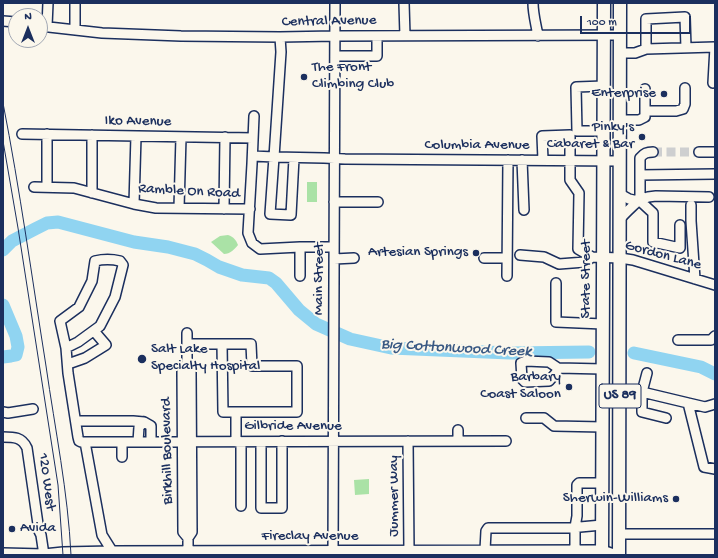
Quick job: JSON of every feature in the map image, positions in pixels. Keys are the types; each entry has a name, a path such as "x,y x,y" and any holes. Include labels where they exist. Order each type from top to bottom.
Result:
{"main road":[{"name":"State Street","path":"602,553 603,324 597,257 603,161 604,3"},
{"name":"US 89","path":"618,555 620,392 620,3"}],"street":[{"path":"75,3 75,30"},
{"name":"Main Street","path":"332,553 335,3"},
{"path":"404,3 405,36"},
{"path":"533,3 533,14 538,36"},
{"path":"646,49 646,19 677,17 685,17 686,48"},
{"name":"Central Avenue","path":"48,27 102,33 280,37 620,35"},
{"path":"335,56 377,56 377,36"},
{"path":"280,37 270,214 291,215 294,158"},
{"path":"619,53 635,53 646,49 715,47 713,83"},
{"path":"597,257 578,249 579,193 570,180 570,160 576,87 604,86"},
{"path":"645,111 676,111 683,109 685,104 685,88"},
{"path":"620,120 639,120 645,118 645,89"},
{"path":"254,116 248,233 252,243 260,249 334,247"},
{"path":"543,160 542,136 603,131"},
{"name":"Iko Avenue","path":"22,134 253,138"},
{"path":"47,134 47,187"},
{"path":"92,135 92,193"},
{"path":"134,204 136,136"},
{"path":"179,208 181,137"},
{"path":"224,209 225,137"},
{"path":"639,201 640,158 643,154 653,152"},
{"path":"699,152 715,152"},
{"name":"Columbia Avenue","path":"253,156 334,159 620,161"},
{"path":"507,276 508,160"},
{"path":"522,160 524,210"},
{"path":"640,175 715,174"},
{"name":"Ramble On Road","path":"34,186 74,188 134,204 156,208 250,209"},
{"path":"620,194 628,199 639,201 653,213 654,242 680,248 680,225"},
{"path":"620,219 629,208 648,197 709,197"},
{"path":"334,202 378,202"},
{"path":"691,205 695,279"},
{"path":"300,247 300,276"},
{"path":"520,255 544,257 559,264 585,262 597,257"},
{"name":"Gordon Lane","path":"597,257 633,260 715,285"},
{"path":"334,259 354,258"},
{"path":"484,258 508,258"},
{"path":"66,348 78,342 100,326 115,296 123,265 120,261 110,259 95,261 92,281 79,307 60,321 66,348 68,374 76,421 82,441 102,535 112,551"},
{"path":"556,283 556,322 603,324"},
{"path":"68,364 85,358 106,345 94,331"},
{"name":"Birkhill Boulevard","path":"187,333 186,363 182,372 187,442 183,532 188,538 188,553"},
{"path":"678,340 711,340 715,336"},
{"path":"187,344 222,344 251,344 252,366 297,366 297,412 223,412 222,344"},
{"path":"558,368 603,369"},
{"path":"647,373 642,392 642,412 666,418"},
{"path":"620,392 642,392 705,407 715,404"},
{"path":"688,403 704,467 715,469"},
{"path":"3,412 8,413 33,409"},
{"path":"236,412 241,506"},
{"path":"526,418 544,418 554,426 603,427"},
{"path":"76,421 144,422 151,426 151,442"},
{"path":"138,442 139,427 144,422"},
{"path":"458,430 458,441"},
{"name":"120 West","path":"3,437 14,437 20,439 26,445 28,450 39,531 44,554"},
{"name":"Gilbride Avenue","path":"82,441 506,441"},
{"path":"261,442 261,508 282,508 282,441"},
{"name":"Jummer Way","path":"408,441 409,550"},
{"path":"122,442 122,457"},
{"path":"575,550 575,527 578,516 578,485 579,483 602,483"},
{"path":"485,550 486,531 488,528 569,528 602,525"},
{"name":"120 West","path":"27,554 35,546 39,531"},
{"path":"619,534 715,534"},
{"name":"Fireclay Avenue","path":"3,553 44,554 112,551 188,553 332,553 409,550 485,550 502,552 575,550 618,555"}],"green space":[{"path":"307,182 317,182 317,202 307,202"},
{"path":"228,235 234,239 238,245 234,250 224,254 211,242 220,236"},
{"path":"369,479 369,494 355,495 354,480"}],"waterway":[{"name":"Big Cottonwood Creek","path":"3,250 12,241 35,229 47,223 58,222 134,242 168,247 195,254 219,267 242,275 269,278 276,283 299,310 316,324 350,339 391,348 510,353 589,352"},
{"name":"Big Cottonwood Creek","path":"3,305 16,336 18,347 16,355 3,357"},
{"name":"Big Cottonwood Creek","path":"634,353 701,367 715,374"}],"tunnel":[{"path":"653,152 699,152"}],"tram line":[{"path":"3,103 61,460 71,555"},
{"path":"3,141 58,485 63,555"}],"place":[{"name":"The Front Climbing Club","path":"304,77"},
{"name":"Enterprise","path":"664,94"},
{"name":"Pinky's Cabaret & Bar","path":"642,137"},
{"name":"Artesian Springs","path":"476,253"},
{"name":"Salt Lake Specialty Hospital","path":"142,359"},
{"name":"Barbary Coast Saloon","path":"569,387"},
{"name":"Sherwin-Williams","path":"676,499"},
{"name":"Avida","path":"12,529"}]}
